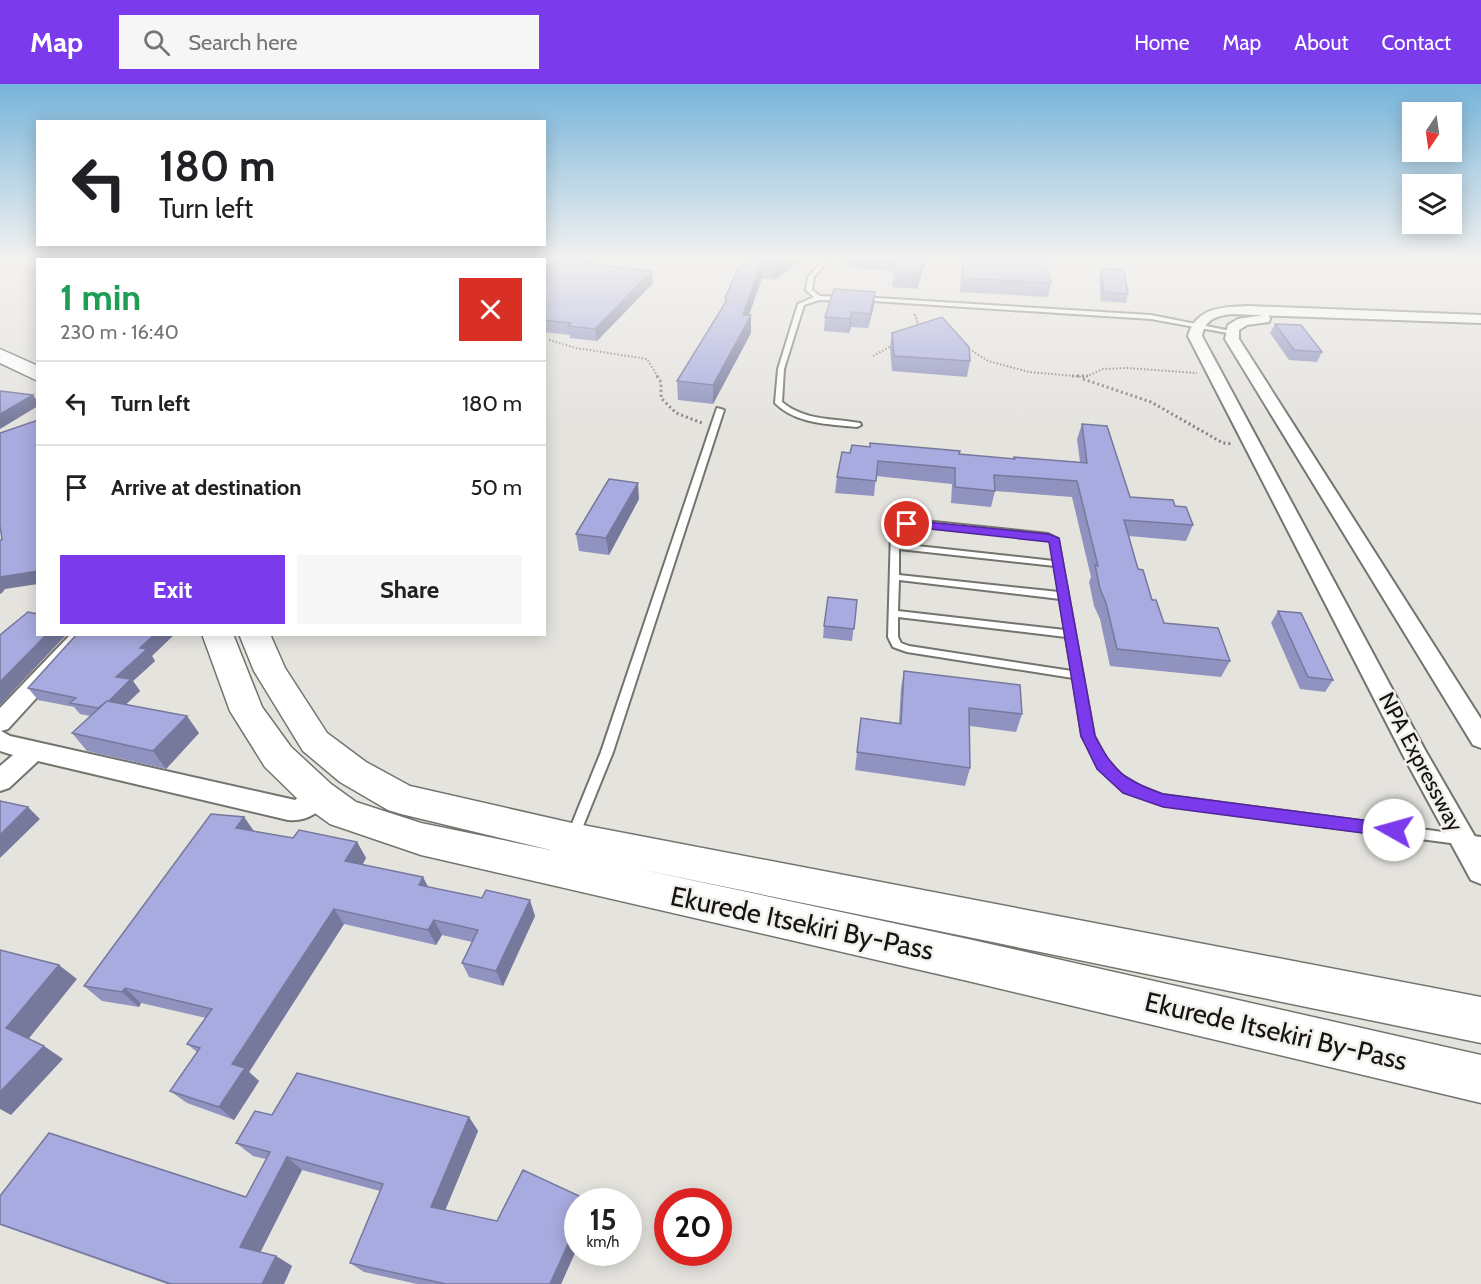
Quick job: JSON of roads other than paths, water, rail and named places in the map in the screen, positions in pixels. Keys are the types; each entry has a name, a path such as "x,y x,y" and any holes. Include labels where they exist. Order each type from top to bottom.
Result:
{"main road":[{"path":"0,339 36,357"},
{"path":"0,355 36,374"},
{"name":"Ekurede Itsekiri By-Pass","path":"218,636 247,711 278,757 318,795 343,813 421,839 968,960 1481,1079"},
{"name":"Ekurede Itsekiri By-Pass","path":"255,636 270,671 315,742 353,772 401,799 572,839 1478,1025"}],"street":[{"path":"1196,325 1207,315"},
{"path":"1377,315 1481,319"},
{"path":"1481,328 1256,319 1243,322 1233,328 1232,339 1481,739"},
{"name":"NPA Expressway","path":"1196,325 1195,336 1378,684 1472,841 1481,872"},
{"path":"0,723 62,655 83,636"},
{"path":"0,740 2,743 33,751 214,791 277,809 300,812 318,795"},
{"path":"0,781 33,751"}],"lane":[{"path":"798,315 782,369 778,403 787,411 803,418 857,425"},
{"path":"1117,315 1151,317 1233,332"},
{"path":"572,839 607,752 720,410"},
{"path":"1076,675 907,649 894,641 895,531 907,524 970,529 1052,539 1056,542 1076,675 1088,736 1102,765 1129,788 1163,800 1472,841"},
{"path":"894,546 1059,564"},
{"path":"894,577 1064,596"},
{"path":"893,613 1070,634"}]}
